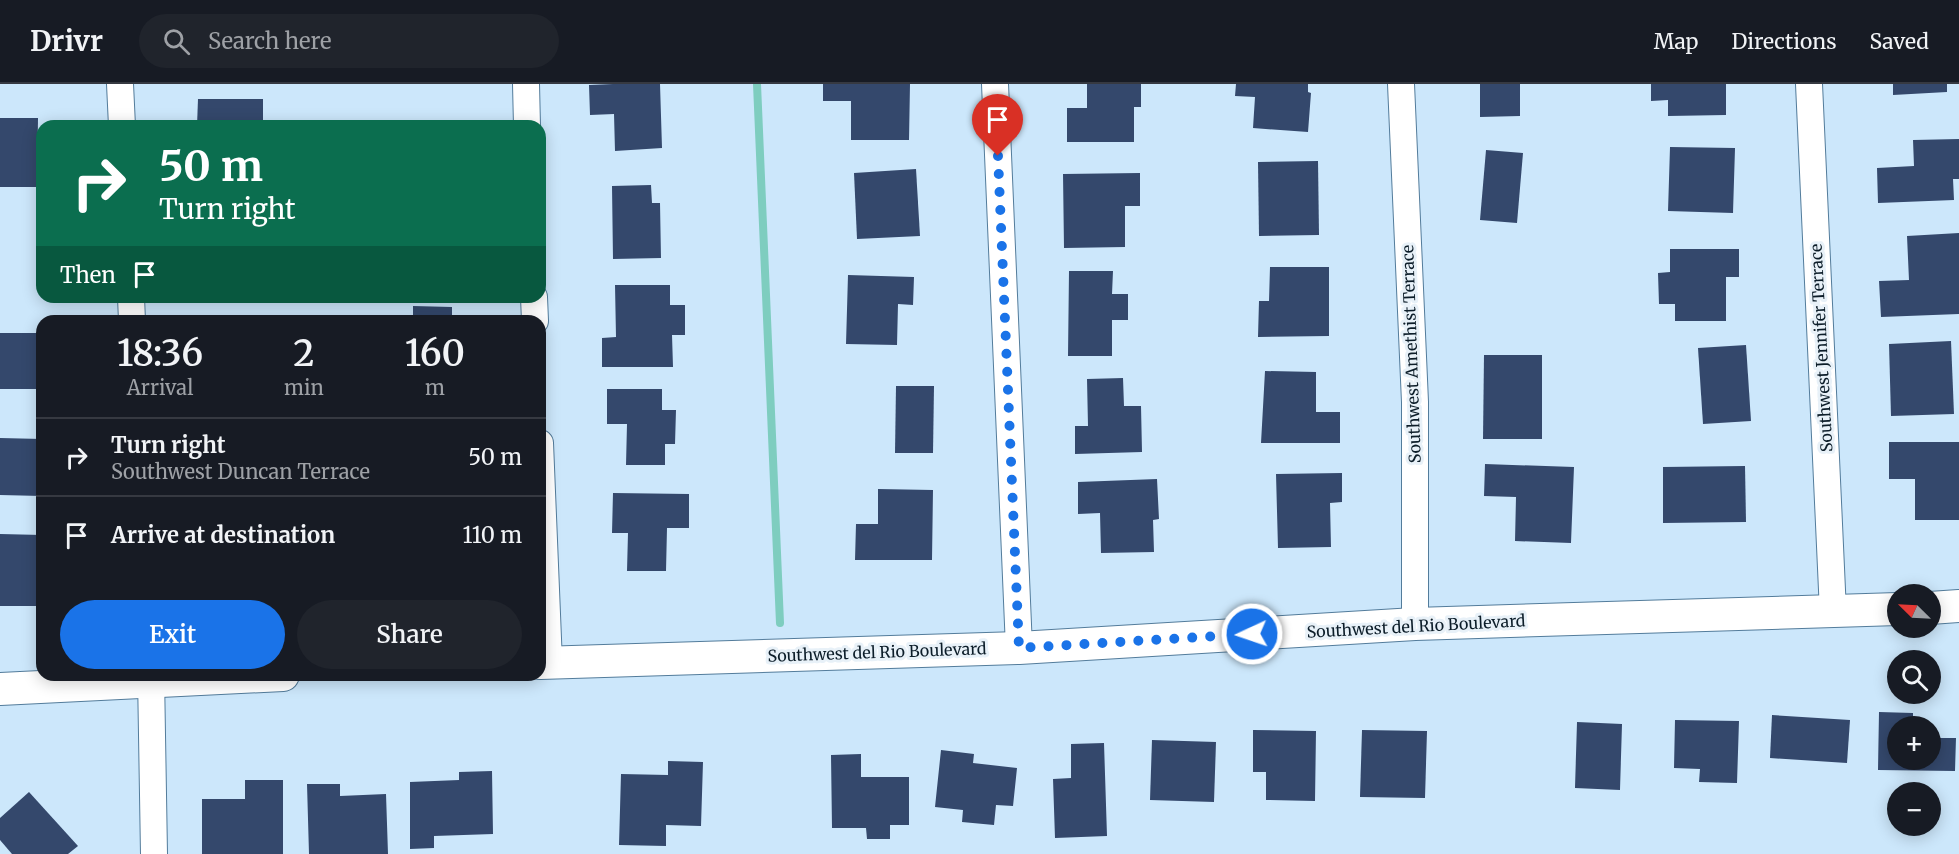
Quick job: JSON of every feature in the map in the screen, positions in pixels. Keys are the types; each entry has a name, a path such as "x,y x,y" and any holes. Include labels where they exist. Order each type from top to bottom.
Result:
{"street":[{"path":"120,84 122,120"},
{"path":"526,84 527,120"},
{"path":"995,84 1019,648"},
{"name":"Southwest Amethist Terrace","path":"1401,84 1415,402 1415,624"},
{"name":"Southwest Jennifer Terrace","path":"1809,84 1833,612"},
{"path":"1941,607 1959,606"},
{"name":"Southwest del Rio Boulevard","path":"546,663 1019,648 1415,624 1887,610"},
{"path":"0,689 110,681"},
{"path":"151,681 154,854"}],"building":[{"path":"660,84 662,148 615,151 614,114 590,115 589,85"},
{"path":"823,84 910,84 909,140 851,140 851,101 823,101"},
{"path":"1087,84 1141,84 1141,107 1134,107 1134,142 1067,142 1067,108 1087,108"},
{"path":"1236,84 1308,84 1308,92 1311,93 1308,132 1253,128 1255,97 1235,96"},
{"path":"1480,84 1520,84 1520,116 1480,117"},
{"path":"1651,84 1726,84 1726,115 1668,116 1668,100 1651,101"},
{"path":"1893,84 1947,84 1947,92 1893,95"},
{"path":"198,99 263,99 263,120 197,120"},
{"path":"0,118 38,118 36,120 36,187 0,187"},
{"path":"1959,139 1959,179 1953,179 1954,200 1878,203 1877,168 1914,166 1913,140"},
{"path":"1670,147 1735,148 1733,213 1668,211"},
{"path":"1486,150 1523,153 1517,223 1480,220"},
{"path":"1318,161 1319,235 1259,236 1258,162"},
{"path":"916,169 920,236 857,239 854,173"},
{"path":"1140,173 1140,206 1125,206 1125,247 1064,248 1063,174"},
{"path":"651,185 652,203 660,203 661,258 613,259 612,186"},
{"path":"1959,233 1959,314 1881,317 1879,281 1909,280 1907,236"},
{"path":"1670,249 1739,249 1739,277 1726,277 1726,321 1675,321 1675,304 1659,304 1658,273 1670,272"},
{"path":"1270,267 1329,267 1329,336 1258,337 1259,301 1269,301"},
{"path":"1069,271 1113,271 1112,294 1128,294 1128,320 1112,320 1112,356 1068,356"},
{"path":"848,275 914,277 913,305 898,304 897,345 846,344"},
{"path":"615,285 670,285 670,305 685,305 685,335 672,335 673,367 602,367 602,338 616,337"},
{"path":"413,306 452,307 452,315 413,315"},
{"path":"0,333 36,333 36,389 0,389"},
{"path":"1951,341 1954,414 1891,416 1889,344"},
{"path":"1746,345 1751,421 1703,424 1698,348"},
{"path":"1484,355 1542,355 1542,439 1483,439"},
{"path":"1265,371 1316,372 1316,412 1340,412 1340,443 1261,443"},
{"path":"1123,378 1124,406 1141,406 1142,452 1075,454 1075,426 1088,426 1087,379"},
{"path":"896,386 934,386 933,453 895,453"},
{"path":"607,389 662,389 662,410 676,410 675,444 665,444 665,465 626,465 627,424 607,424"},
{"path":"0,438 36,439 36,496 0,495"},
{"path":"1889,442 1959,442 1959,520 1915,520 1915,479 1889,479"},
{"path":"1485,464 1574,467 1571,543 1515,541 1516,497 1484,496"},
{"path":"1745,466 1746,522 1663,523 1663,467"},
{"path":"1342,473 1342,502 1330,503 1331,547 1278,548 1276,474"},
{"path":"1157,479 1159,519 1153,520 1154,552 1101,553 1100,513 1078,514 1078,482"},
{"path":"878,489 933,490 932,560 855,560 856,524 878,524"},
{"path":"613,493 689,494 689,528 667,528 666,571 627,571 628,533 612,533"},
{"path":"0,534 36,535 36,606 0,606"},
{"path":"1879,712 1913,713 1913,716 1887,716 1887,770 1941,770 1941,738 1956,738 1955,771 1878,770"},
{"path":"1772,715 1850,720 1847,763 1770,758"},
{"path":"1675,720 1739,721 1737,783 1699,782 1700,769 1674,768"},
{"path":"1577,722 1622,724 1620,790 1575,788"},
{"path":"1253,730 1316,731 1315,801 1266,800 1266,772 1253,772"},
{"path":"1362,730 1427,731 1425,798 1360,797"},
{"path":"1152,740 1216,742 1214,802 1150,800"},
{"path":"1104,743 1107,836 1055,838 1053,779 1071,778 1071,744"},
{"path":"941,750 974,754 973,763 1017,768 1013,806 996,805 994,825 962,822 963,810 935,807"},
{"path":"861,754 861,777 909,777 909,825 890,825 890,839 867,839 866,828 832,828 831,755"},
{"path":"668,761 703,762 701,826 666,825 666,846 619,845 621,774 668,775"},
{"path":"492,771 493,834 434,836 434,848 410,849 410,782 459,780 459,772"},
{"path":"245,780 283,780 283,854 202,854 202,799 245,799"},
{"path":"307,784 340,784 340,796 386,794 388,854 309,854"},
{"path":"29,792 78,846 68,854 12,854 0,840 0,818"}],"waterway":[{"path":"757,84 780,623"}],"route":[{"path":"998,156 1019,648 1252,634"}]}
